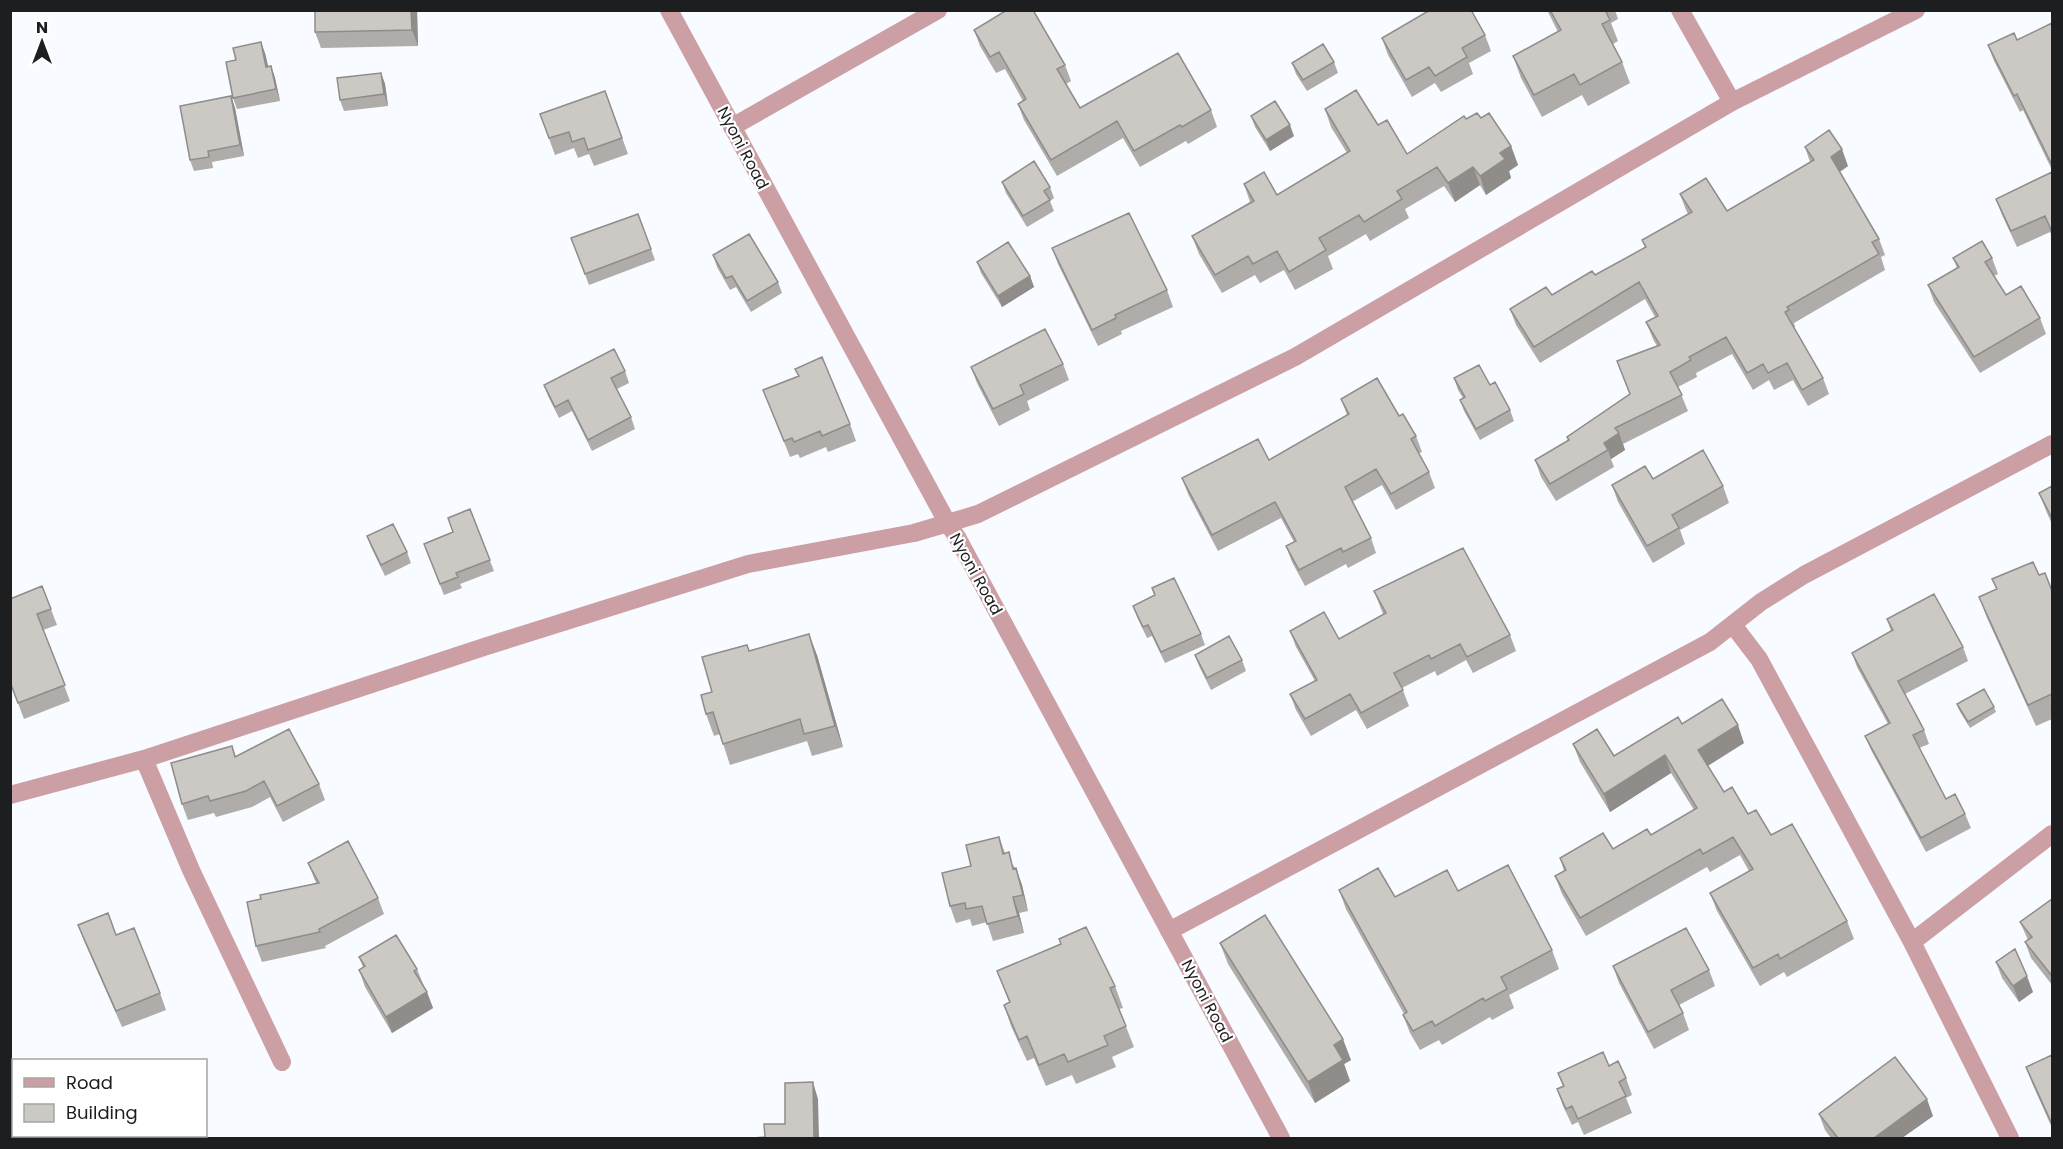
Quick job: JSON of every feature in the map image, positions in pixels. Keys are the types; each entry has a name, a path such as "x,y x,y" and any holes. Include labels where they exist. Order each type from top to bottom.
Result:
{"street":[{"name":"Nyoni Road","path":"669,10 1281,1138"},
{"path":"732,127 938,10"},
{"path":"1680,10 1732,102"},
{"path":"10,795 144,759 487,646 748,564 914,533 978,514 1295,357 1732,102 1916,10"},
{"path":"1169,931 1710,642 1761,602 1804,575 2052,444"},
{"path":"1733,625 1759,659 1912,942 2010,1138"},
{"path":"144,759 191,870 282,1062"},
{"path":"1912,942 2052,834"}],"building":[{"path":"315,10 411,10 412,30 315,32"},
{"path":"1007,10 1033,10 1065,65 1057,69 1080,108 1178,53 1211,110 1134,151 1117,121 1051,160 1018,104 1026,99 999,52 990,57 974,30"},
{"path":"1430,10 1471,10 1485,35 1462,48 1467,57 1435,76 1429,67 1406,80 1382,38"},
{"path":"1550,10 1605,10 1610,20 1602,24 1622,62 1580,85 1574,74 1534,95 1513,56 1561,30"},
{"path":"2052,23 2052,165 2017,94 2014,96 1988,45 2014,33 2017,40"},
{"path":"261,42 266,67 271,66 276,89 233,98 226,62 236,60 233,48"},
{"path":"1323,44 1334,62 1303,80 1292,63"},
{"path":"381,73 384,94 340,100 337,78"},
{"path":"1356,90 1378,125 1387,120 1407,154 1464,116 1466,119 1477,113 1481,118 1489,113 1511,146 1500,153 1505,159 1480,176 1473,167 1448,183 1437,167 1397,191 1402,199 1364,222 1359,215 1319,238 1326,250 1289,272 1277,251 1253,264 1248,256 1215,275 1192,236 1254,201 1244,184 1264,172 1277,195 1350,151 1325,109"},
{"path":"605,91 622,138 588,150 584,138 572,142 569,132 549,138 540,114"},
{"path":"231,96 240,145 208,151 209,157 190,160 180,106"},
{"path":"1275,101 1290,125 1266,140 1251,116"},
{"path":"1829,130 1842,149 1831,157 1879,239 1872,242 1879,254 1787,307 1789,310 1785,312 1823,378 1802,390 1787,363 1768,373 1763,364 1747,373 1726,337 1689,357 1691,360 1670,372 1682,395 1615,428 1619,433 1604,443 1608,450 1550,484 1535,460 1569,440 1567,437 1630,394 1617,361 1660,345 1646,322 1658,316 1639,282 1534,347 1510,309 1546,287 1552,295 1592,271 1595,275 1646,247 1642,240 1692,212 1680,194 1706,178 1727,211 1814,160 1805,147"},
{"path":"1034,161 1050,187 1044,191 1050,200 1023,216 1002,182"},
{"path":"2052,172 2052,232 2045,216 2011,231 1996,199"},
{"path":"1129,213 1167,290 1115,315 1116,318 1092,330 1052,248"},
{"path":"638,214 651,249 585,274 571,238"},
{"path":"749,234 778,282 747,301 732,276 726,278 713,255"},
{"path":"1982,241 1992,258 1985,262 2006,295 2021,286 2040,318 1974,357 1928,285 1959,267 1953,258"},
{"path":"1008,242 1030,276 998,296 977,262"},
{"path":"1045,329 1063,364 1020,385 1024,394 993,409 971,367"},
{"path":"614,349 625,371 611,378 631,417 588,440 568,400 555,407 544,385"},
{"path":"822,357 850,424 822,436 820,431 794,442 792,438 784,441 763,390 799,376 795,369"},
{"path":"1479,365 1490,385 1495,382 1510,410 1476,429 1460,400 1465,397 1454,378"},
{"path":"1377,378 1399,416 1403,414 1416,436 1411,439 1429,472 1391,494 1376,469 1345,487 1371,538 1343,552 1341,548 1299,570 1286,546 1296,541 1275,502 1212,535 1182,478 1258,439 1269,460 1349,414 1341,399"},
{"path":"1703,450 1723,486 1672,515 1679,528 1647,546 1612,485 1645,466 1653,479"},
{"path":"2052,486 2052,518 2039,493"},
{"path":"470,509 490,560 456,573 458,577 440,584 424,544 453,532 448,518"},
{"path":"393,524 407,552 381,565 367,536"},
{"path":"1463,548 1510,635 1467,657 1460,644 1431,659 1429,655 1394,673 1403,690 1361,713 1350,694 1305,719 1290,694 1317,680 1290,631 1324,612 1339,639 1386,613 1374,591"},
{"path":"2033,562 2039,575 2045,573 2052,591 2052,694 2028,705 1979,597 1997,589 1992,579"},
{"path":"1174,578 1201,634 1161,652 1148,625 1143,627 1133,606 1155,595 1152,588"},
{"path":"42,586 51,609 37,614 65,685 18,703 10,682 10,599"},
{"path":"1934,594 1963,647 1898,681 1924,730 1913,735 1922,753 1946,799 1955,794 1965,814 1921,838 1865,736 1890,723 1852,653 1893,630 1887,619"},
{"path":"809,634 835,726 804,734 800,719 723,744 713,712 706,714 701,695 712,692 702,657 747,645 749,651"},
{"path":"1229,636 1242,660 1207,678 1195,655"},
{"path":"1984,689 1994,707 1968,722 1957,704"},
{"path":"1722,699 1738,725 1698,750 1724,792 1732,787 1748,814 1756,810 1771,835 1792,824 1847,921 1780,959 1778,954 1753,968 1710,893 1753,869 1733,837 1703,854 1700,849 1580,918 1555,876 1566,870 1560,858 1603,833 1613,849 1647,829 1651,835 1697,808 1665,755 1604,794 1573,744 1597,729 1614,756 1678,717 1682,724"},
{"path":"289,729 319,784 277,806 264,781 246,791 210,801 208,796 182,804 171,763 232,746 235,757"},
{"path":"999,837 1003,854 1009,852 1013,869 1016,868 1023,895 1013,897 1018,916 987,924 982,906 966,909 965,903 950,906 942,873 971,866 966,845"},
{"path":"348,841 378,898 319,929 320,932 256,946 247,902 261,899 260,895 319,883 308,863"},
{"path":"1508,865 1552,950 1501,977 1507,989 1485,1001 1483,998 1435,1026 1432,1021 1413,1031 1403,1015 1407,1012 1339,890 1378,868 1395,897 1447,870 1458,891"},
{"path":"2052,899 2052,976 2025,942 2032,937 2020,922"},
{"path":"108,913 116,935 134,928 160,993 116,1011 78,925"},
{"path":"1265,915 1343,1039 1334,1045 1343,1060 1308,1082 1220,943"},
{"path":"1086,927 1115,986 1110,988 1126,1026 1104,1036 1108,1045 1068,1062 1064,1054 1039,1065 1027,1036 1019,1040 1004,1005 1010,1002 997,971 1061,944 1059,939"},
{"path":"1686,928 1709,970 1671,990 1683,1013 1648,1032 1613,966"},
{"path":"396,935 417,969 414,971 427,992 386,1017 359,970 365,966 359,957"},
{"path":"2015,949 2027,976 2013,986 1996,962"},
{"path":"1603,1052 1609,1066 1618,1061 1626,1078 1619,1082 1626,1096 1578,1119 1572,1106 1566,1109 1557,1089 1564,1086 1558,1073"},
{"path":"2052,1055 2052,1124 2026,1067"},
{"path":"1895,1057 1927,1099 1874,1138 1838,1138 1819,1114"},
{"path":"813,1082 814,1138 754,1138 765,1137 764,1124 785,1124 785,1083"}]}
